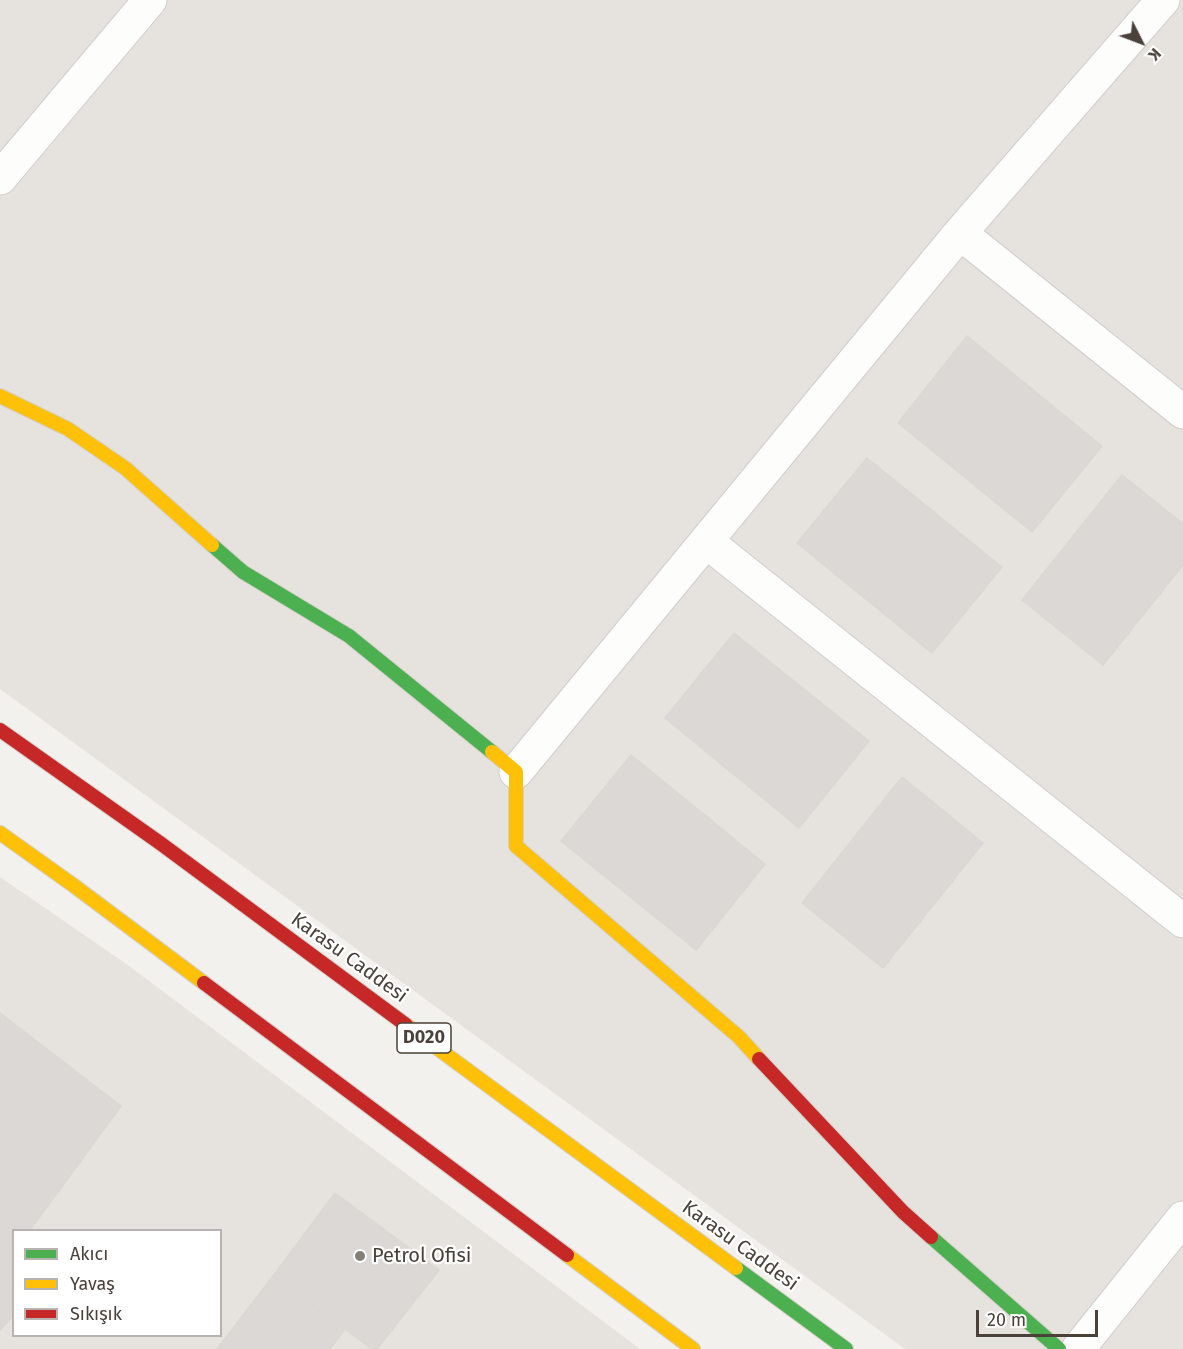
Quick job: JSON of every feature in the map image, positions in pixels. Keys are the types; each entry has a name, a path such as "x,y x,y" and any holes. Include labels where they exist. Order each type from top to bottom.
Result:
{"main road":[{"path":"0,396 68,429 125,468 243,572 349,636 516,772 516,846 739,1037 903,1212 1059,1349"},
{"name":"Karasu Caddesi","path":"0,730 160,843 846,1349"},
{"path":"0,833 73,885 693,1349"}],"street":[{"path":"0,178 150,0"},
{"path":"516,772 960,233 1163,0"},
{"path":"960,233 1183,412"},
{"path":"707,542 1183,921"},
{"path":"1078,1349 1183,1218"}],"shaded area":[{"path":"0,0 1183,0 1183,1349 905,1349 0,689"},
{"path":"0,877 125,963 640,1349 0,1349"}],"building":[{"path":"967,336 1102,446 1032,532 898,423"},
{"path":"867,458 1002,567 932,653 797,543"},
{"path":"1122,475 1183,524 1183,565 1103,665 1022,600"},
{"path":"734,633 869,741 799,828 665,718"},
{"path":"631,755 765,864 696,950 561,841"},
{"path":"902,777 983,843 883,968 802,903"},
{"path":"0,1013 121,1106 31,1229 12,1229 12,1317 0,1330"},
{"path":"335,1193 439,1270 377,1349 372,1349 273,1276"},
{"path":"273,1276 345,1329 330,1349 217,1349"}],"traffic: fast":[{"path":"212,545 243,572 349,636 492,752"},
{"path":"931,1237 1059,1349"},
{"path":"736,1268 846,1349"}],"traffic: slow":[{"path":"0,396 68,429 125,468 212,545"},
{"path":"492,752 516,772 516,846 739,1037 759,1059"},
{"path":"0,833 204,983"},
{"path":"406,1025 736,1268"},
{"path":"567,1255 693,1349"}],"traffic: jam":[{"path":"0,730 160,843 406,1025"},
{"path":"204,983 567,1255"},
{"path":"759,1059 903,1212 931,1237"}],"place":[{"name":"Petrol Ofisi","path":"360,1256"}]}
